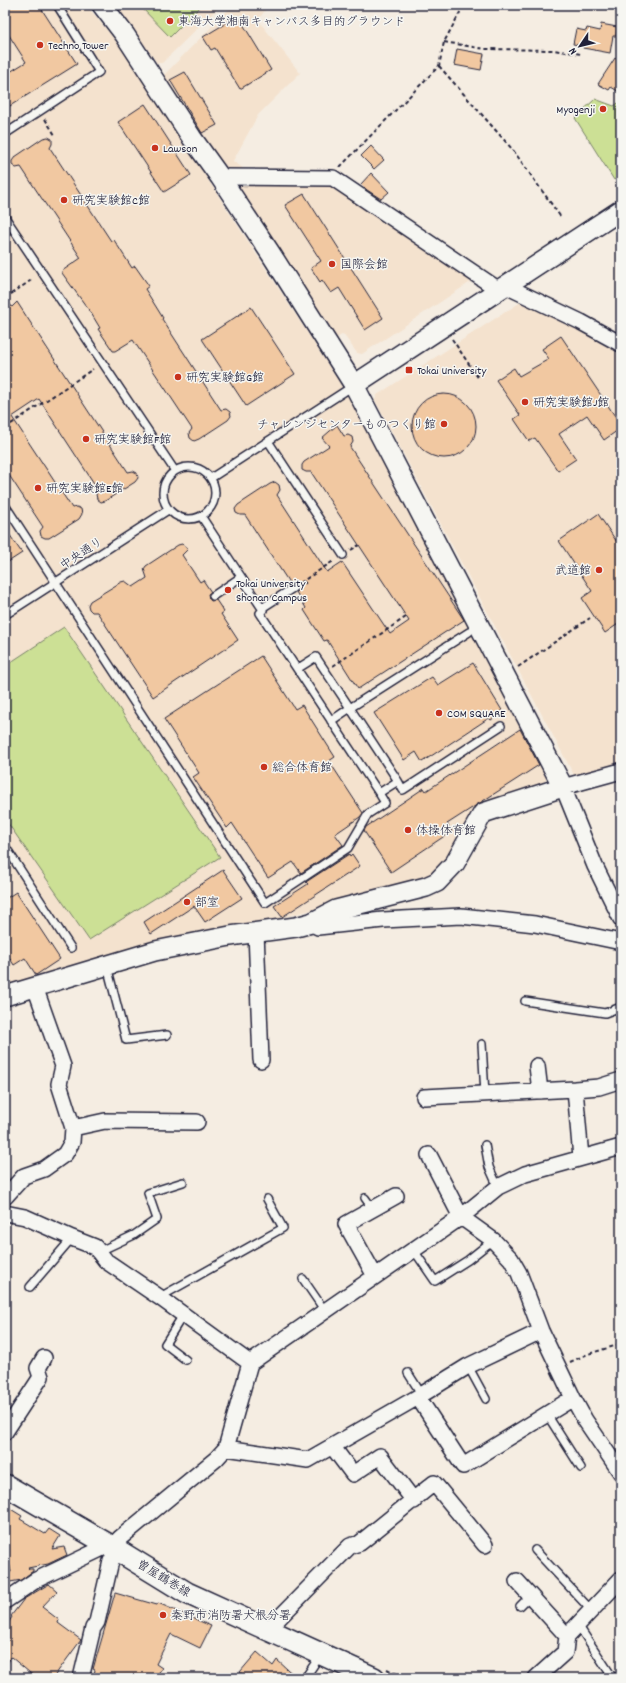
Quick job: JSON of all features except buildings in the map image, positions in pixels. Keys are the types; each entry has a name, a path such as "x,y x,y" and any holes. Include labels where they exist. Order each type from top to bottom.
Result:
{"main road":[{"name":"曽屋鶴巻線","path":"5,1485 113,1547 187,1594 374,1678"}],"street":[{"path":"102,5 125,35 192,138 220,176 354,386 564,787 595,866 621,920"},
{"path":"220,176 333,178 503,288 582,322 621,344"},
{"path":"354,386 621,210"},
{"path":"5,996 155,951 230,936 311,923 336,910 407,892 437,882 455,863 484,813 564,787 621,771"},
{"path":"311,923 318,926 382,920 461,916 535,924 621,942"},
{"path":"256,932 261,1060"},
{"path":"5,1197 24,1176 44,1169 65,1154 72,1142 73,1128 59,1084 63,1066 35,988"},
{"path":"537,1066 540,1091"},
{"path":"424,1097 599,1087 621,1080"},
{"path":"575,1089 581,1158"},
{"path":"73,1128 105,1121 197,1122"},
{"path":"5,1601 36,1580 113,1547 216,1459 226,1448 250,1363 461,1216 498,1187 525,1174 621,1147"},
{"path":"429,1155 461,1216 493,1240 511,1259 541,1331 573,1398 585,1420 621,1473"},
{"path":"375,1276 346,1224 369,1204 396,1196"},
{"path":"5,1213 25,1217 95,1247 100,1251 106,1261 159,1297 250,1363"},
{"path":"226,1448 308,1460 420,1396 468,1366 541,1331"},
{"path":"5,1432 41,1377 38,1368 44,1358"},
{"path":"420,1396 464,1466 546,1413 573,1398"},
{"path":"332,1446 353,1474 380,1456 414,1501"},
{"path":"269,1631 276,1620 350,1546 360,1543 414,1501 434,1483 485,1545"},
{"path":"81,1678 93,1628 97,1622 113,1547"},
{"path":"517,1581 567,1636"},
{"path":"544,1675 565,1652 567,1636 591,1610 620,1584"}],"lane":[{"path":"5,134 99,72 56,5"},
{"path":"5,217 175,471"},
{"path":"211,478 354,386"},
{"path":"268,441 343,555"},
{"path":"181,468 198,468 211,478 215,494 214,502 210,510 196,519 187,520 178,518 168,510 163,496 163,487 167,479 175,471 181,468"},
{"path":"5,505 265,902 348,848 368,814 385,802 260,613 263,610 262,608 292,588"},
{"name":"中央通り","path":"5,616 168,510"},
{"path":"201,516 262,608"},
{"path":"213,596 241,577"},
{"path":"331,721 469,632"},
{"path":"297,669 316,657 403,790 501,726"},
{"path":"379,793 398,781"},
{"path":"5,846 71,948"},
{"path":"107,966 126,1040 167,1035"},
{"path":"525,1001 605,1013 621,1008"},
{"path":"482,1044 485,1094"},
{"path":"485,1145 489,1167 498,1187"},
{"path":"100,1251 134,1235 157,1219 148,1193 183,1182"},
{"path":"159,1297 283,1228 267,1199"},
{"path":"30,1287 72,1238"},
{"path":"413,1249 435,1282 468,1260 493,1240"},
{"path":"303,1279 325,1311"},
{"path":"183,1315 165,1344 186,1360"},
{"path":"468,1366 486,1399"},
{"path":"408,1373 420,1396"},
{"path":"546,1413 581,1468"},
{"path":"534,1550 591,1610"},
{"path":"520,1606 531,1595"},
{"path":"578,1625 613,1678"},
{"path":"305,1678 322,1654"}],"path":[{"path":"333,178 337,169 439,66 444,42 464,5"},
{"path":"444,42 485,49 553,50 581,54"},
{"path":"439,66 513,150 560,216"},
{"path":"39,111 55,135"},
{"path":"5,298 33,279"},
{"path":"444,327 479,379"},
{"path":"5,428 93,369"},
{"path":"292,588 303,581 306,577 359,545"},
{"path":"303,581 306,586"},
{"path":"325,671 406,617"},
{"path":"505,676 590,618"},
{"path":"558,1368 588,1354 621,1344"}],"shaded area":[{"name":"Tokai University Shonan Campus","path":"5,5 86,5 125,52 345,391 548,771 546,780 539,786 482,809 438,873 404,886 5,989"},
{"path":"114,5 221,5 162,63 157,63 132,27"},
{"path":"233,5 269,5 258,20 300,73 258,115 233,161 247,171 222,170 161,78"},
{"path":"231,179 332,183 475,279 362,354 357,353 343,334 337,338"},
{"path":"524,300 621,350 621,766 575,777 375,400 377,395"}],"green space":[{"name":"東海大学湘南キャンパス多目的グラウンド","path":"139,5 202,5 170,37"},
{"path":"595,99 614,106 621,101 621,175 614,180 575,118"},
{"path":"64,627 220,857 89,940 5,819 5,666"}],"place":[{"name":"東海大学湘南キャンパス多目的グラウンド","path":"170,21"},
{"name":"Techno Tower","path":"40,45"},
{"name":"Myogenji","path":"603,109"},
{"name":"Lawson","path":"155,148"},
{"name":"研究実験館C館","path":"64,200"},
{"name":"国際会館","path":"332,264"},
{"name":"Tokai University","path":"409,370"},
{"name":"研究実験館G館","path":"178,377"},
{"name":"研究実験館J館","path":"525,402"},
{"name":"チャレンジセンターものつくり館","path":"444,424"},
{"name":"研究実験館F館","path":"86,439"},
{"name":"研究実験館E館","path":"38,488"},
{"name":"武道館","path":"599,570"},
{"name":"Tokai University Shonan Campus","path":"228,590"},
{"name":"COM SQUARE","path":"439,713"},
{"name":"総合体育館","path":"264,767"},
{"name":"体操体育館","path":"408,830"},
{"name":"部室","path":"187,902"},
{"name":"秦野市消防署大根分署","path":"163,1615"}]}
